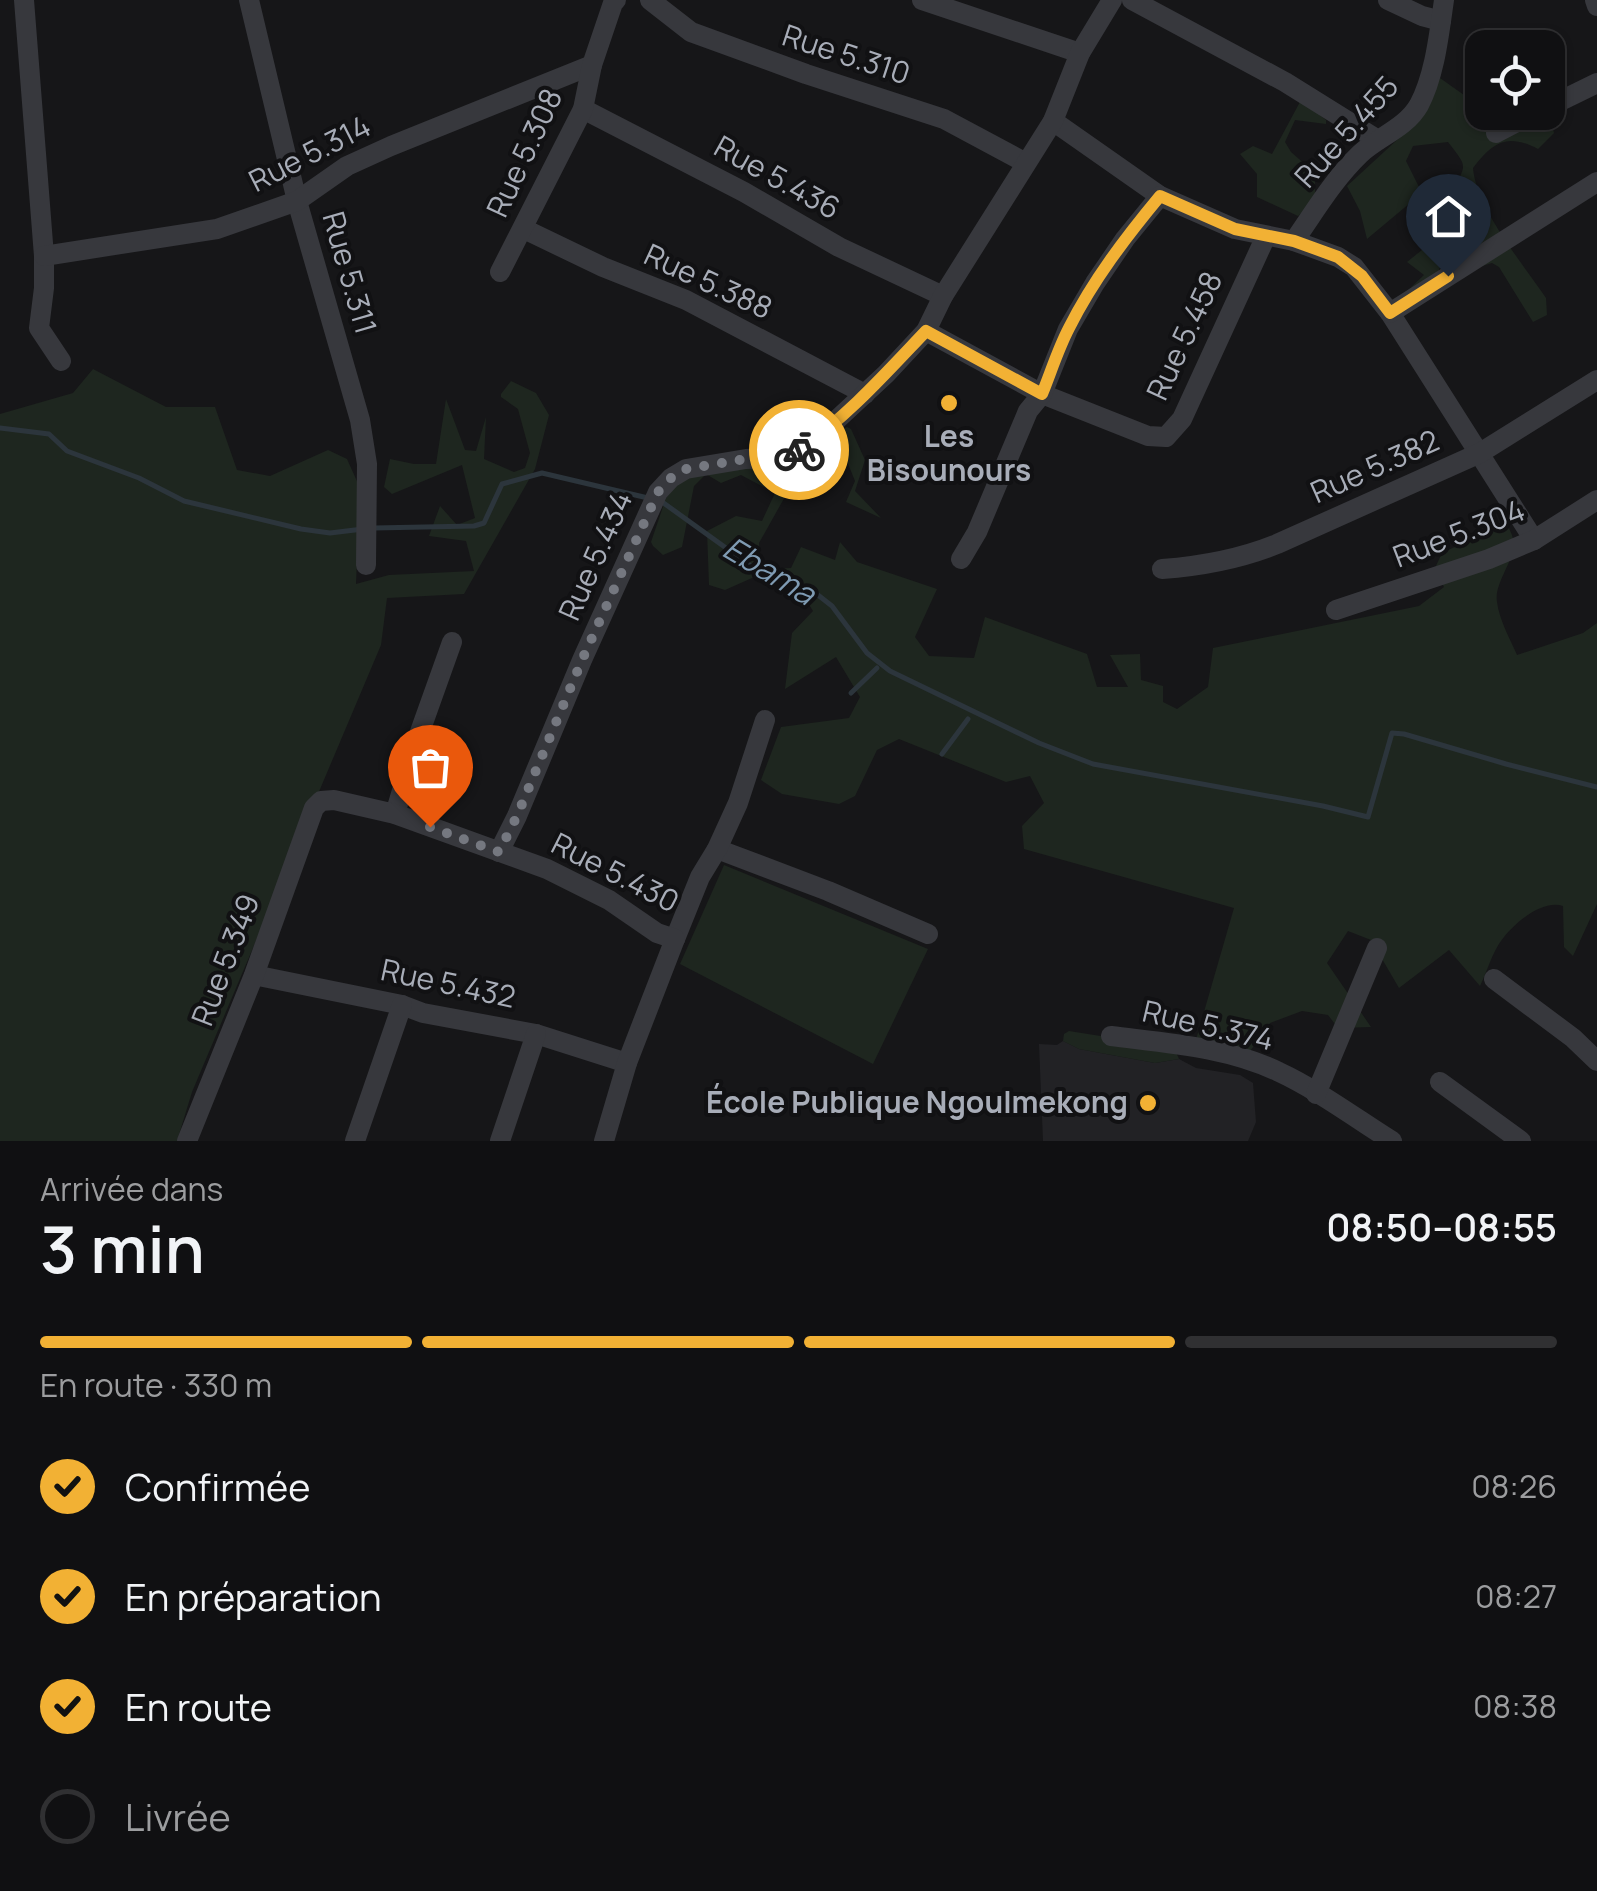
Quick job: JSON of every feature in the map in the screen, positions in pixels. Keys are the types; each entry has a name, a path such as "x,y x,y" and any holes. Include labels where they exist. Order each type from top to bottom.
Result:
{"street":[{"path":"24,0 44,256 39,328 61,361"},
{"name":"Rue 5.311","path":"250,0 297,201 360,420 368,464 366,565"},
{"name":"Rue 5.310","path":"650,0 691,32 944,118 1026,163"},
{"path":"922,0 1080,53"},
{"name":"Rue 5.434","path":"499,852 657,496 671,478 686,469 778,457 800,450 865,394 926,331 942,296 1052,121 1080,53 1112,0"},
{"path":"1132,0 1285,82 1378,140"},
{"path":"1388,0 1422,16 1442,10"},
{"name":"Rue 5.308","path":"500,272 584,109 592,65 613,1"},
{"name":"Rue 5.455","path":"1294,241 1340,175 1366,148 1404,123 1418,107 1428,83 1442,10"},
{"name":"Rue 5.314","path":"44,256 217,229 297,201 347,166 592,65"},
{"path":"1565,98 1597,82"},
{"name":"Rue 5.436","path":"584,109 744,192 839,247 942,296"},
{"path":"1052,121 1160,196 1235,229 1294,241 1346,261 1390,313 1534,540"},
{"path":"1496,133 1502,130"},
{"path":"1390,313 1597,182"},
{"path":"960,559 977,532 1028,411 1042,394 1068,329 1124,239 1160,196"},
{"name":"Rue 5.388","path":"524,228 603,267 686,300 865,394"},
{"name":"Rue 5.458","path":"926,331 1042,394 1148,436 1166,437 1182,419 1266,236"},
{"name":"Rue 5.382","path":"1162,569 1217,563 1253,554 1480,453 1597,380"},
{"name":"Rue 5.304","path":"1336,610 1490,559 1534,540 1597,500"},
{"path":"395,814 452,642"},
{"path":"675,938 700,877 738,803 765,720"},
{"name":"Rue 5.430","path":"322,801 334,800 395,814 547,869 609,900 657,932 675,938 628,1063 604,1141"},
{"name":"Rue 5.349","path":"187,1141 254,975 314,808 322,801"},
{"path":"717,849 928,934"},
{"path":"1316,1094 1376,948"},
{"name":"Rue 5.432","path":"254,975 536,1034 628,1063"},
{"path":"1494,979 1573,1038 1597,1061"},
{"path":"354,1141 402,1004"},
{"path":"500,1141 536,1034"},
{"name":"Rue 5.374","path":"1111,1036 1180,1045 1278,1071 1392,1141"},
{"path":"1440,1082 1521,1141"}],"shaded area":[{"path":"1440,78 1465,96 1465,130 1553,130 1538,149 1509,141 1494,146 1473,168 1491,218 1546,298 1547,315 1533,322 1499,267 1492,263 1463,272 1446,248 1434,286 1407,291 1424,275 1407,262 1459,220 1462,212 1451,191 1463,166 1448,142 1413,146 1406,161 1422,193 1367,239 1360,211 1347,186 1410,128"},
{"path":"1301,100 1326,124 1295,120 1285,142 1315,173 1315,201 1298,216 1257,197 1257,174 1240,154 1253,146 1272,154"},
{"path":"93,369 166,407 215,407 237,470 270,476 328,450 347,459 360,488 356,584 389,575 474,571 466,541 429,536 440,506 457,525 475,518 462,465 392,494 384,487 390,459 436,464 446,399 465,450 476,451 486,417 484,459 514,472 525,468 530,453 518,409 501,394 511,381 536,393 549,415 535,469 464,594 387,598 381,645 192,1092 177,1141 0,1141 0,414 73,393"},
{"path":"847,427 865,460 855,491 881,518 846,502 855,481 844,454 819,449 800,458 807,481 791,486 759,543 761,569 791,568 801,547 835,560 840,542 857,562 937,589 915,637 929,656 974,658 985,617 1087,654 1097,687 1128,687 1110,655 1140,654 1141,680 1163,686 1163,702 1177,709 1208,687 1213,648 1419,606 1444,587 1435,568 1442,553 1507,526 1512,535 1512,555 1497,602 1517,655 1583,633 1597,623 1597,904 1573,956 1564,947 1563,906 1546,906 1506,934 1480,986 1449,950 1399,988 1371,940 1348,931 1327,963 1371,1027 1338,1028 1328,1015 1302,1011 1270,1023 1246,1057 1195,1043 1234,908 1024,849 1022,826 1044,803 1030,776 1006,782 899,739 877,750 855,796 839,804 782,794 761,780 781,727 849,718 860,697 836,657 785,689 792,633 813,611 805,598 761,574 725,590 709,585 707,531 736,516 762,521 775,493 741,475 721,483 706,474 694,486 682,547 663,555 651,542 666,498 697,460 790,452"},
{"path":"724,865 928,949 873,1064 680,964"},
{"path":"1069,1031 1170,1047 1179,1059 1155,1063 1079,1049 1063,1041"},
{"name":"École Publique Ngoulmekong","path":"1063,1041 1079,1049 1155,1063 1179,1059 1196,1068 1240,1075 1253,1083 1256,1122 1248,1141 1043,1141 1039,1044 1057,1045"}],"waterway":[{"name":"Ebama","path":"0,428 49,434 67,451 139,478 184,501 301,529 330,533 363,529"},
{"name":"Ebama","path":"374,528 484,523 502,484 542,473 648,498"},
{"name":"Ebama","path":"658,499 758,571 809,588 832,606 867,653 890,671 1039,743 1093,764 1368,817 1392,733 1597,787"},
{"path":"851,693 877,668"},
{"path":"942,754 968,719"}],"way so far":[{"path":"430,827 499,852 658,492 671,478 686,469 778,457 799,450"}],"place":[{"name":"Les Bisounours","path":"949,403"},
{"name":"École Publique Ngoulmekong","path":"1148,1103"}],"route":[{"path":"799,450 886,374 926,331 1042,394 1068,329 1095,283 1124,239 1160,196 1235,229 1294,241 1346,261 1390,313 1448,276"}]}
